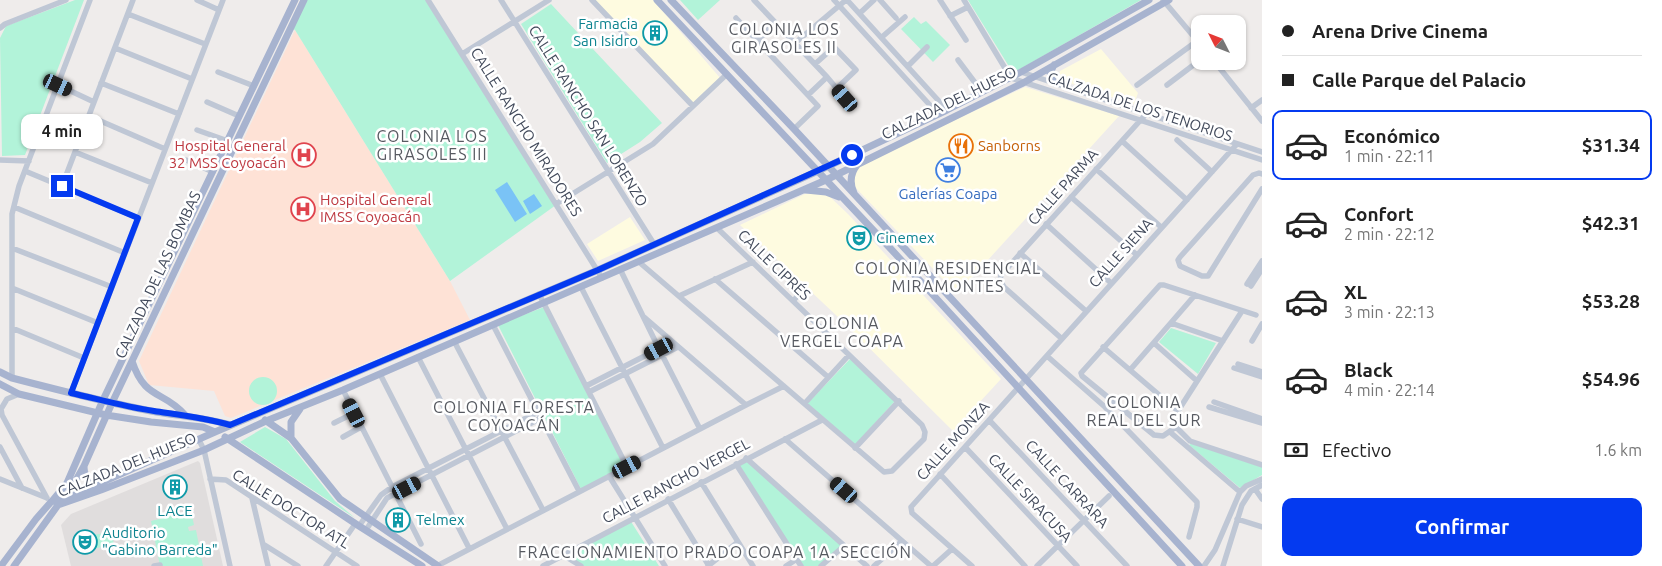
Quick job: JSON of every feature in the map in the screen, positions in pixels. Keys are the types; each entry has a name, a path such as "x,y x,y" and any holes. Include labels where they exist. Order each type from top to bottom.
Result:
{"main road":[{"name":"CALZADA DE LAS BOMBAS","path":"52,502 67,483 103,400 295,0"},
{"name":"CALZADA DE LAS BOMBAS","path":"52,502 66,496 84,466 106,415 304,0"},
{"path":"657,0 851,206 1181,565"},
{"path":"671,0 794,129 1024,380 1199,566"},
{"name":"CALZADA DEL HUESO","path":"66,496 598,270 818,171 1010,78 1149,0"},
{"name":"CALZADA DEL HUESO","path":"1,566 36,518 52,502 101,490 205,449 826,180 1023,82 1097,42 1166,1"},
{"path":"1054,83 1050,73 1055,64"},
{"path":"855,195 851,186 852,174 858,164 864,160"},
{"path":"801,191 814,190 826,192 842,199 851,206"},
{"path":"132,361 137,375 144,386 159,397 179,407 185,415"},
{"path":"0,372 12,378 112,403 185,415 230,425"},
{"path":"0,384 19,394 106,415 203,428 215,432 228,438 356,526 366,530 422,566"},
{"path":"291,438 291,422 301,408"},
{"path":"256,415 291,438 340,499 437,566"},
{"path":"84,466 87,478 98,484"},
{"name":"CALZADA DEL HUESO","path":"16,565 52,502"}],"street":[{"path":"0,28 5,24 66,0"},
{"path":"12,378 12,214 29,160 90,0"},
{"path":"62,186 133,0"},
{"path":"197,0 219,10"},
{"path":"71,393 223,0"},
{"name":"CALLE RANCHO MIRADORES","path":"428,0 602,278"},
{"name":"CALLE RANCHO SAN LORENZO","path":"500,0 654,244"},
{"path":"462,54 549,0"},
{"path":"592,0 693,106"},
{"path":"754,0 849,103"},
{"path":"834,0 938,114"},
{"path":"795,43 846,0 860,13 947,110"},
{"path":"860,13 874,0"},
{"path":"880,0 896,18"},
{"path":"940,0 966,40"},
{"path":"964,0 1010,78"},
{"path":"1166,1 1191,33"},
{"path":"950,16 968,7"},
{"path":"128,14 205,44"},
{"path":"882,37 905,17"},
{"path":"736,18 818,106 794,129"},
{"path":"757,41 775,23"},
{"path":"815,64 834,47 856,70 836,89"},
{"path":"908,66 928,47"},
{"path":"1137,85 1191,47"},
{"path":"115,48 192,79"},
{"path":"890,61 898,55"},
{"path":"958,60 982,92"},
{"path":"1167,85 1191,67"},
{"path":"1221,70 1262,121"},
{"path":"218,72 254,86"},
{"name":"CALZADA DE LOS TENORIOS","path":"1021,72 1262,152"},
{"path":"556,204 654,144 727,74"},
{"path":"808,95 827,78"},
{"name":"CALZADA DE LOS TENORIOS","path":"1010,78 1262,160"},
{"path":"101,83 178,114"},
{"path":"58,85 94,102"},
{"path":"1251,108 1262,100"},
{"path":"207,102 240,116"},
{"name":"CALLE PARMA","path":"1061,338 1004,287 1000,280 1003,272 1147,113"},
{"path":"89,116 165,149"},
{"path":"1158,126 1160,117"},
{"path":"197,130 228,141"},
{"path":"1177,140 1212,172"},
{"path":"1122,141 1187,200"},
{"name":"CALLE SIENA","path":"1024,380 1237,144"},
{"path":"1248,155 1253,149"},
{"path":"75,152 152,183"},
{"path":"0,160 29,160"},
{"path":"186,160 212,172"},
{"path":"1096,169 1162,227"},
{"path":"25,171 138,218"},
{"path":"1262,174 1253,175 1180,256 1178,260 1180,266 1202,276 1208,276 1262,189"},
{"path":"1071,197 1137,255"},
{"path":"14,207 125,253"},
{"path":"1046,224 1111,283"},
{"name":"CALLE CIPRÉS","path":"717,228 898,401 922,425 925,432 924,439 892,472 884,472 855,448"},
{"path":"12,248 112,287"},
{"path":"1020,253 1086,311"},
{"path":"1262,261 1249,285 1262,269"},
{"path":"639,262 855,448 898,401"},
{"path":"679,296 753,262"},
{"path":"620,269 700,429"},
{"path":"715,280 828,377"},
{"path":"1242,311 1178,410 1173,430 1162,436 1154,435 1082,376 1082,370 1160,285 1256,315"},
{"path":"581,287 663,448"},
{"path":"12,288 98,323"},
{"path":"793,301 805,288"},
{"path":"539,294 627,467"},
{"path":"1130,370 1195,295"},
{"path":"643,316 746,405"},
{"path":"1171,323 1223,341"},
{"path":"493,325 579,491"},
{"path":"1252,340 1262,325"},
{"path":"12,328 84,358"},
{"path":"454,341 543,510"},
{"path":"587,389 672,342"},
{"path":"1154,343 1197,381"},
{"path":"624,370 678,347"},
{"path":"1103,347 1178,410"},
{"path":"805,404 849,355"},
{"path":"1047,356 1112,414 1197,502 1189,537"},
{"path":"418,357 507,529"},
{"path":"1262,372 1236,366 1262,377"},
{"path":"380,374 469,548"},
{"name":"CALLE MONZA","path":"952,549 912,513 911,507 1024,380"},
{"path":"437,566 784,386"},
{"path":"342,390 421,544"},
{"path":"19,394 7,398 1,409 1,414 52,502"},
{"path":"1262,418 1211,405 1262,423"},
{"path":"326,566 381,495 428,468 538,412"},
{"path":"334,424 354,413"},
{"path":"366,530 384,500 541,418"},
{"name":"CALLE RANCHO VERGEL","path":"543,566 746,458 822,420"},
{"name":"CALLE CARRARA","path":"989,420 1127,566"},
{"path":"343,437 361,427"},
{"path":"1173,430 1185,438 1262,465"},
{"path":"1173,430 1240,492"},
{"path":"201,439 205,449 206,462 230,566"},
{"path":"785,439 932,566 952,549 972,566"},
{"path":"1199,456 1204,445"},
{"path":"0,447 22,488"},
{"name":"CALLE SIRACUSA","path":"965,447 1077,566"},
{"path":"746,458 867,566"},
{"path":"736,464 801,566"},
{"path":"940,474 1025,566"},
{"path":"609,476 665,566"},
{"path":"0,479 52,502"},
{"name":"CALLE DOCTOR ATL","path":"210,479 226,480 357,566"},
{"path":"1204,566 1215,550 1240,492 1246,486 1262,479"},
{"path":"701,482 753,566"},
{"path":"1223,566 1244,499 1262,485"},
{"path":"1255,489 1262,499"},
{"path":"1037,566 1109,496"},
{"path":"252,498 268,566"},
{"path":"668,499 709,566 738,542"},
{"path":"1232,509 1238,516"},
{"path":"1230,516 1234,514 1262,527"},
{"path":"874,566 902,541"},
{"path":"263,544 298,566"},
{"path":"821,566 844,546"},
{"path":"563,556 581,566"},
{"path":"786,566 797,559"},
{"path":"444,566 449,560"}],"shaded area":[{"path":"593,0 653,0 721,79 691,107"},
{"name":"Hospital General 32 MSS Coyoacán","path":"295,30 450,281 470,320 231,418 225,416 214,391 149,385 139,361"},
{"path":"1101,49 1138,93 1134,104 1061,80 1058,77 1060,71"},
{"name":"Galerías Coapa","path":"1025,87 1119,116 957,294 854,186 853,175 862,164"},
{"path":"815,193 829,196 848,214 1001,379 953,431 838,317 740,225 805,194"},
{"path":"630,217 645,240 598,261 587,244"},
{"path":"198,461 223,566 71,566 61,525 71,514"}],"green space":[{"path":"75,0 84,0 25,155 2,156 0,38 6,26"},
{"path":"306,0 426,0 556,205 450,281 295,30 291,28"},
{"path":"680,0 720,0 698,20"},
{"path":"968,0 1141,0 1013,73"},
{"path":"551,4 662,123 640,142 607,163 521,24"},
{"path":"914,17 921,24 926,21 950,45 933,62 901,29"},
{"path":"544,307 624,466 581,489 498,325"},
{"path":"1171,328 1216,343 1198,374 1159,342"},
{"path":"850,359 895,401 854,446 806,405"},
{"path":"263,377 273,381 277,391 273,401 263,405 253,401 249,391 253,381"},
{"path":"265,427 286,439 335,501 355,518 240,442"},
{"path":"1192,443 1262,467 1262,475 1240,488 1189,445"},
{"path":"748,460 842,546 819,566 802,566 738,466"},
{"path":"191,511 194,525 188,527 189,531 196,530 203,566 160,566 151,521"},
{"path":"630,520 659,566 584,566 567,556"},
{"path":"111,532 114,544 93,549 93,535"}],"water":[{"path":"507,182 527,214 515,222 495,190"},
{"path":"534,194 542,206 530,214 523,201"}],"place":[{"name":"Farmacia San Isidro","path":"655,33"},
{"name":"Sanborns","path":"961,146"},
{"name":"Hospital General 32 MSS Coyoacán","path":"304,155"},
{"name":"Galerías Coapa","path":"948,170"},
{"name":"Hospital General IMSS Coyoacán","path":"303,209"},
{"name":"Cinemex","path":"859,238"},
{"name":"LACE","path":"175,487"},
{"name":"Telmex","path":"398,520"},
{"name":"Auditorio \"Gabino Barreda\"","path":"85,542"}],"district":[{"name":"COLONIA LOS GIRASOLES II","path":"784,38"},
{"name":"COLONIA LOS GIRASOLES III","path":"432,145"},
{"name":"COLONIA RESIDENCIAL MIRAMONTES","path":"948,277"},
{"name":"COLONIA VERGEL COAPA","path":"842,332"},
{"name":"COLONIA REAL DEL SUR","path":"1144,411"},
{"name":"COLONIA FLORESTA COYOACÁN","path":"514,416"},
{"name":"FRACCIONAMIENTO PRADO COAPA 1A. SECCIÓN","path":"715,552"}],"route":[{"path":"62,186 138,218 71,393 230,425 598,270 852,155"}]}
